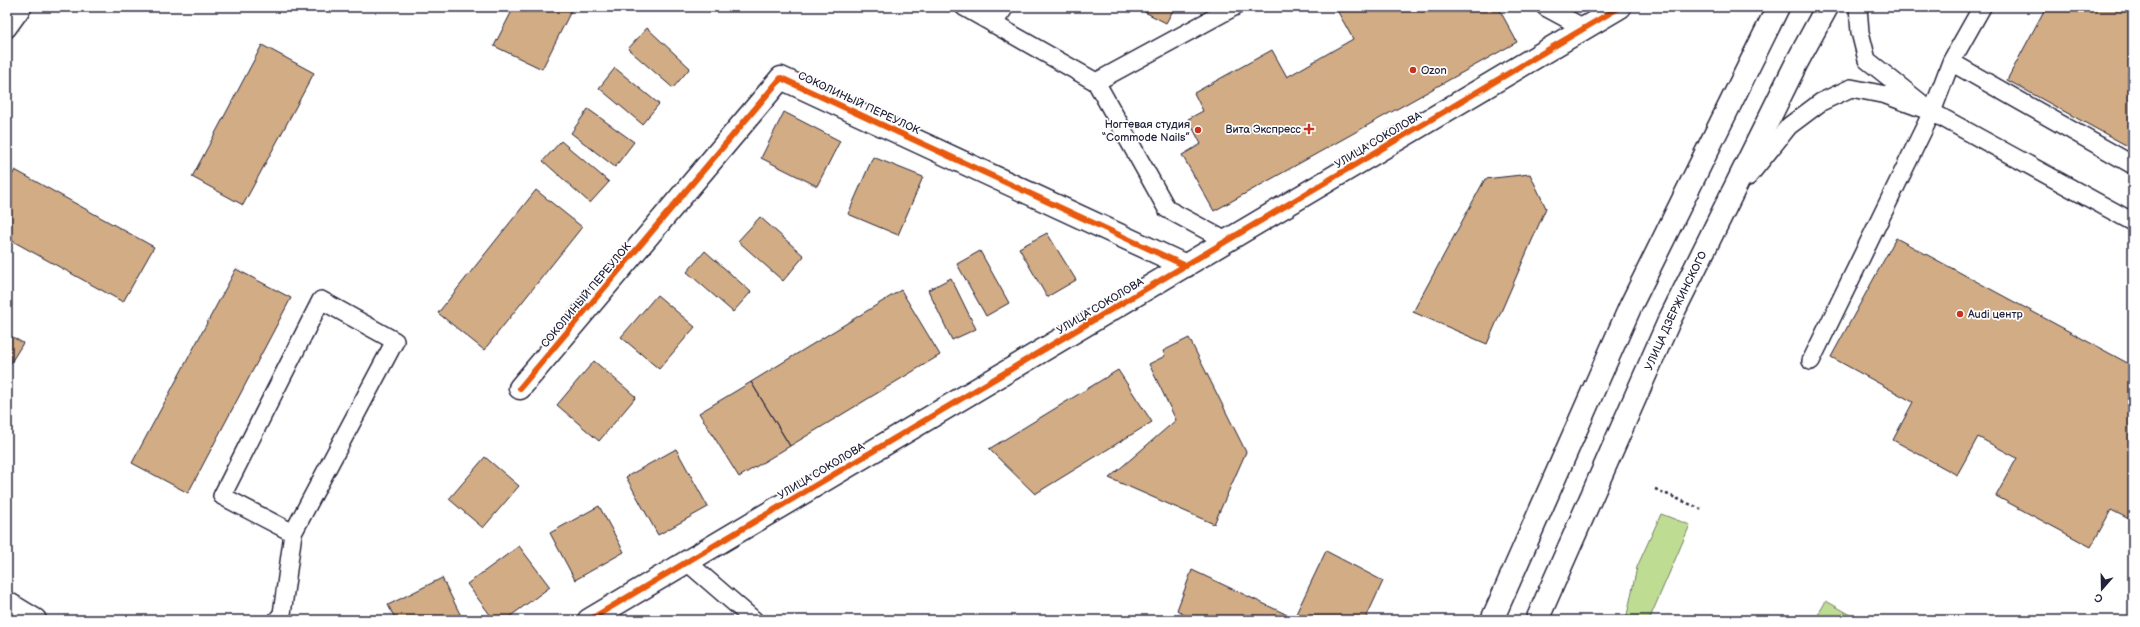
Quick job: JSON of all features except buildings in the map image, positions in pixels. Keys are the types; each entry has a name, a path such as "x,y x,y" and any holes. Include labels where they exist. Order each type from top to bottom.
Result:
{"street":[{"name":"УЛИЦА СОКОЛОВА","path":"589,620 1228,242 1620,7"},
{"path":"1492,620 1631,304 1778,7"},
{"name":"УЛИЦА ДЗЕРЖИНСКОГО","path":"1537,620 1669,321 1826,7"},
{"name":"СОКОЛИНЫЙ ПЕРЕУЛОК","path":"520,388 781,78 1186,266"},
{"path":"7,603 35,620"}],"lane":[{"path":"7,29 23,7"},
{"path":"964,7 1096,82 1167,209 1228,242"},
{"path":"993,24 1005,7"},
{"path":"1096,82 1234,7"},
{"path":"1545,7 1584,28"},
{"path":"1858,7 1860,32 1867,60 1932,112"},
{"path":"1811,361 1932,112 1951,62 1982,7"},
{"path":"1951,62 2133,165"},
{"path":"1720,217 1762,158 1789,126 1821,102 1851,88 1886,95 1932,112 2133,222"},
{"path":"277,620 282,614 293,533 395,341 321,300 222,496 293,533"},
{"path":"687,562 754,620"}],"path":[{"path":"1655,489 1700,509"}],"green space":[{"path":"1661,514 1690,525 1649,620 1626,620 1637,567"},
{"path":"1826,601 1860,620 1815,620"}],"cycle path":[{"path":"589,620 1620,7"},
{"path":"520,388 781,78 1186,266"}],"place":[{"name":"Ozon","path":"1413,70"},
{"name":"Вита Экспресс","path":"1309,129"},
{"name":"Ногтевая студия “Commode Nails”","path":"1198,130"},
{"name":"Audi центр","path":"1960,314"}]}
